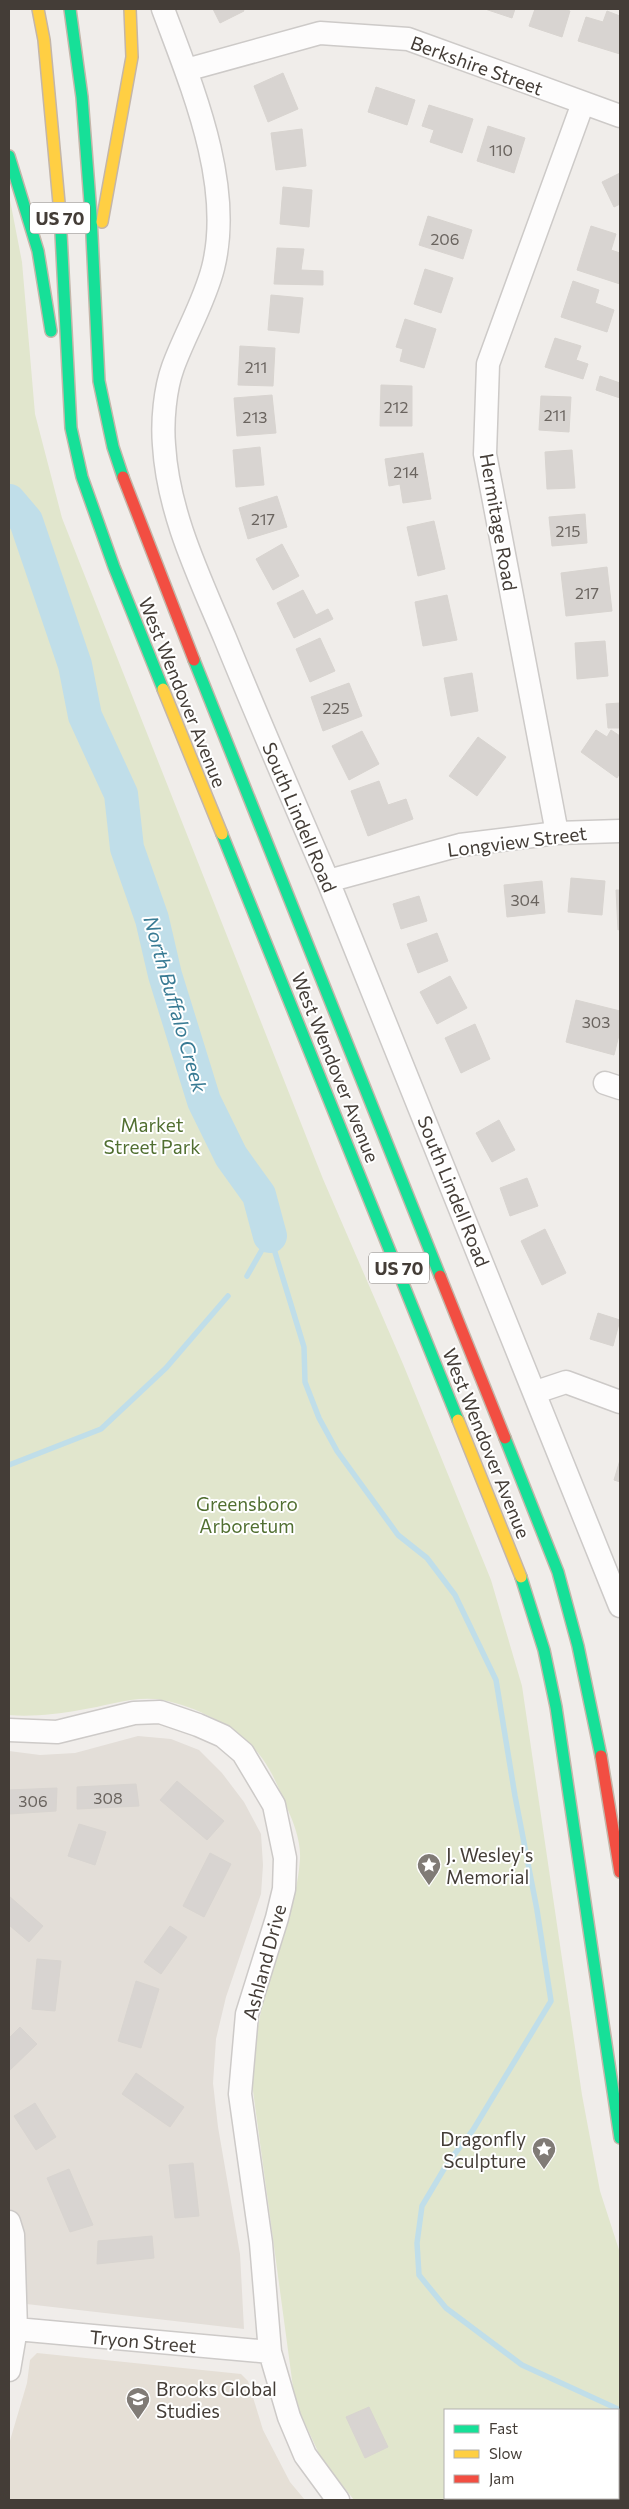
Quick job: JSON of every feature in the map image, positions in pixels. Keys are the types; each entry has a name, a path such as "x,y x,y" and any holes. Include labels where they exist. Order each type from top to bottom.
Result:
{"highway":[{"name":"West Wendover Avenue","path":"38,9 44,40 59,204 71,428 82,477 114,567 420,1321 527,1592 544,1650 556,1707 610,2082 620,2138"},
{"name":"West Wendover Avenue","path":"70,9 82,97 99,381 116,455 132,504 558,1572 576,1628 589,1686 620,1872"},
{"path":"93,267 132,57 130,9"},
{"path":"9,156 38,251 55,352 71,428"}],"street":[{"name":"South Lindell Road","path":"164,9 186,70 216,172 219,223 213,268 172,370 164,443 169,489 190,555 328,881 536,1392 620,1606"},
{"name":"Berkshire Street","path":"186,70 320,32 408,39 620,116"},
{"name":"Hermitage Road","path":"556,833 485,454 488,364 584,103"},
{"name":"Longview Street","path":"328,881 460,845 556,833 620,830"},
{"path":"536,1392 566,1382 620,1402"},
{"name":"Ashland Drive","path":"9,1730 58,1732 134,1713 160,1712 223,1736 243,1753 274,1805 285,1858 284,1889 278,1918 247,2014 240,2094 261,2243 270,2352 289,2417 305,2455 338,2500"},
{"path":"9,2222 13,2234 16,2329 9,2370"},
{"name":"Tryon Street","path":"16,2329 270,2352"}],"shaded area":[{"path":"138,1736 171,1739 199,1750 222,1773 244,1802 261,1834 263,1865 261,1894 226,1997 216,2039 213,2083 218,2127 240,2254 244,2329 9,2302 9,1751 40,1755 75,1753"},
{"name":"Brooks Global Studies","path":"37,2353 241,2374 248,2381 263,2430 290,2482 305,2500 9,2500 9,2444 27,2383 30,2360"}],"green space":[{"name":"Greensboro Arboretum","path":"9,195 22,262 35,414 62,518 323,1179 403,1364 491,1580 522,1686 582,2095 600,2191 620,2253 620,2500 354,2500 321,2458 295,2402 251,2076 255,2042 267,1987 287,1924 298,1875 299,1846 290,1814 270,1770 253,1747 230,1728 190,1708 162,1700 142,1699 54,1714 9,1715"}],"building":[{"path":"213,9 243,9 244,11 220,23"},
{"path":"485,9 515,9 512,18"},
{"path":"535,9 562,9 570,11 562,37 529,26"},
{"path":"607,11 620,16 620,54 578,41 586,17 603,22"},
{"path":"283,73 298,109 268,122 254,86"},
{"path":"376,87 415,100 407,125 368,112"},
{"path":"429,105 473,119 462,153 430,142 434,130 422,126"},
{"path":"488,126 525,138 514,173 477,161"},
{"path":"302,129 306,166 276,170 271,133"},
{"path":"620,173 620,204 614,207 602,182"},
{"path":"283,187 312,190 309,227 280,224"},
{"path":"428,216 472,230 463,259 419,245"},
{"path":"591,226 616,234 611,250 620,253 620,284 577,270"},
{"path":"277,248 304,249 301,270 323,271 323,285 274,284"},
{"path":"425,269 453,278 441,313 414,304"},
{"path":"573,281 599,290 595,303 614,310 607,332 561,317"},
{"path":"271,295 303,298 299,333 268,330"},
{"path":"405,319 436,329 424,368 400,361 403,349 396,347"},
{"path":"555,338 581,346 576,360 588,364 583,379 545,367"},
{"path":"240,346 275,348 273,386 238,385"},
{"path":"600,376 620,383 620,398 596,390"},
{"path":"381,385 412,386 412,426 380,426"},
{"path":"272,395 276,433 237,436 234,398"},
{"path":"541,396 571,397 569,432 539,430"},
{"path":"260,447 264,485 236,487 233,450"},
{"path":"572,450 575,488 547,489 545,452"},
{"path":"423,453 431,499 403,503 400,484 389,486 385,459"},
{"path":"277,496 287,527 248,539 239,508"},
{"path":"585,514 587,543 552,546 549,517"},
{"path":"434,521 445,569 418,576 407,527"},
{"path":"282,544 299,576 273,590 256,559"},
{"path":"607,567 612,611 566,616 561,573"},
{"path":"303,590 316,615 328,609 333,619 294,638 277,603"},
{"path":"447,595 457,640 423,646 415,602"},
{"path":"320,638 335,671 310,682 296,649"},
{"path":"605,641 608,676 577,679 575,643"},
{"path":"472,673 478,711 451,716 444,678"},
{"path":"349,683 362,716 323,731 311,697"},
{"path":"620,703 620,728 608,728 606,704"},
{"path":"596,730 607,737 611,730 620,736 620,773 617,778 581,752"},
{"path":"362,731 379,764 349,780 332,746"},
{"path":"478,737 506,757 477,796 449,776"},
{"path":"379,781 388,805 406,799 413,819 368,836 351,791"},
{"path":"571,878 605,881 602,915 568,912"},
{"path":"542,881 545,913 507,917 504,885"},
{"path":"616,890 620,890 620,929 618,930"},
{"path":"419,896 427,921 401,929 393,904"},
{"path":"437,933 448,961 418,973 407,944"},
{"path":"450,976 467,1008 437,1024 420,992"},
{"path":"576,1000 620,1011 620,1031 614,1055 566,1042"},
{"path":"475,1024 490,1059 461,1073 445,1038"},
{"path":"499,1120 515,1150 492,1162 476,1133"},
{"path":"527,1178 538,1206 510,1216 500,1188"},
{"path":"545,1229 566,1273 542,1285 521,1241"},
{"path":"598,1313 620,1320 613,1346 590,1339"},
{"path":"620,1460 620,1482 614,1480"},
{"path":"177,1781 224,1821 207,1840 160,1800"},
{"path":"136,1784 139,1806 77,1809 77,1787"},
{"path":"57,1788 56,1811 9,1814 9,1790"},
{"path":"79,1824 106,1832 95,1865 68,1856"},
{"path":"210,1853 231,1864 204,1917 183,1906"},
{"path":"9,1896 43,1926 29,1942 9,1925"},
{"path":"170,1926 187,1937 161,1974 144,1962"},
{"path":"37,1959 61,1961 55,2011 32,2009"},
{"path":"136,1981 159,1989 141,2048 118,2041"},
{"path":"20,2027 37,2044 9,2071 9,2038"},
{"path":"136,2073 184,2107 170,2127 122,2094"},
{"path":"35,2103 56,2137 36,2150 14,2116"},
{"path":"193,2163 199,2216 175,2218 169,2165"},
{"path":"69,2169 93,2225 70,2232 47,2178"},
{"path":"152,2236 154,2258 97,2264 98,2241"},
{"path":"369,2407 388,2447 365,2458 346,2417"}],"waterway":[{"name":"North Buffalo Creek","path":"9,501 26,521 75,665 85,716 121,794 127,848 152,919 165,975 204,1101 231,1156 259,1195 270,1236"},
{"name":"North Buffalo Creek","path":"270,1236 304,1347 305,1382 319,1418 337,1451 398,1535 427,1558 455,1595 496,1680 515,1796 537,1910 551,2001 473,2130 447,2164 422,2206 417,2243 419,2275 446,2308 522,2365 618,2409"},
{"path":"247,1276 270,1236"},
{"path":"9,1465 101,1429 166,1368 228,1296"}],"traffic: fast":[{"path":"70,9 82,97 91,215 99,381 113,447 123,477"},
{"path":"9,156 38,251 51,331"},
{"path":"60,214 71,428 82,477 114,567 163,689"},
{"path":"194,660 440,1276"},
{"path":"222,834 458,1420"},
{"path":"505,1438 558,1572 578,1646 601,1756"},
{"path":"521,1577 544,1650 556,1707 620,2138"}],"traffic: slow":[{"path":"38,9 44,40 60,214"},
{"path":"102,222 132,57 130,9"},
{"path":"163,689 222,834"},
{"path":"458,1420 521,1577"}],"traffic: jam":[{"path":"123,477 194,660"},
{"path":"440,1276 505,1438"},
{"path":"601,1756 620,1872"}],"place":[{"name":"J. Wesley's Memorial","path":"429,1886"},
{"name":"Dragonfly Sculpture","path":"544,2170"},
{"name":"Brooks Global Studies","path":"138,2420"}],"park label":[{"name":"Market Street Park","path":"152,1135"}]}
